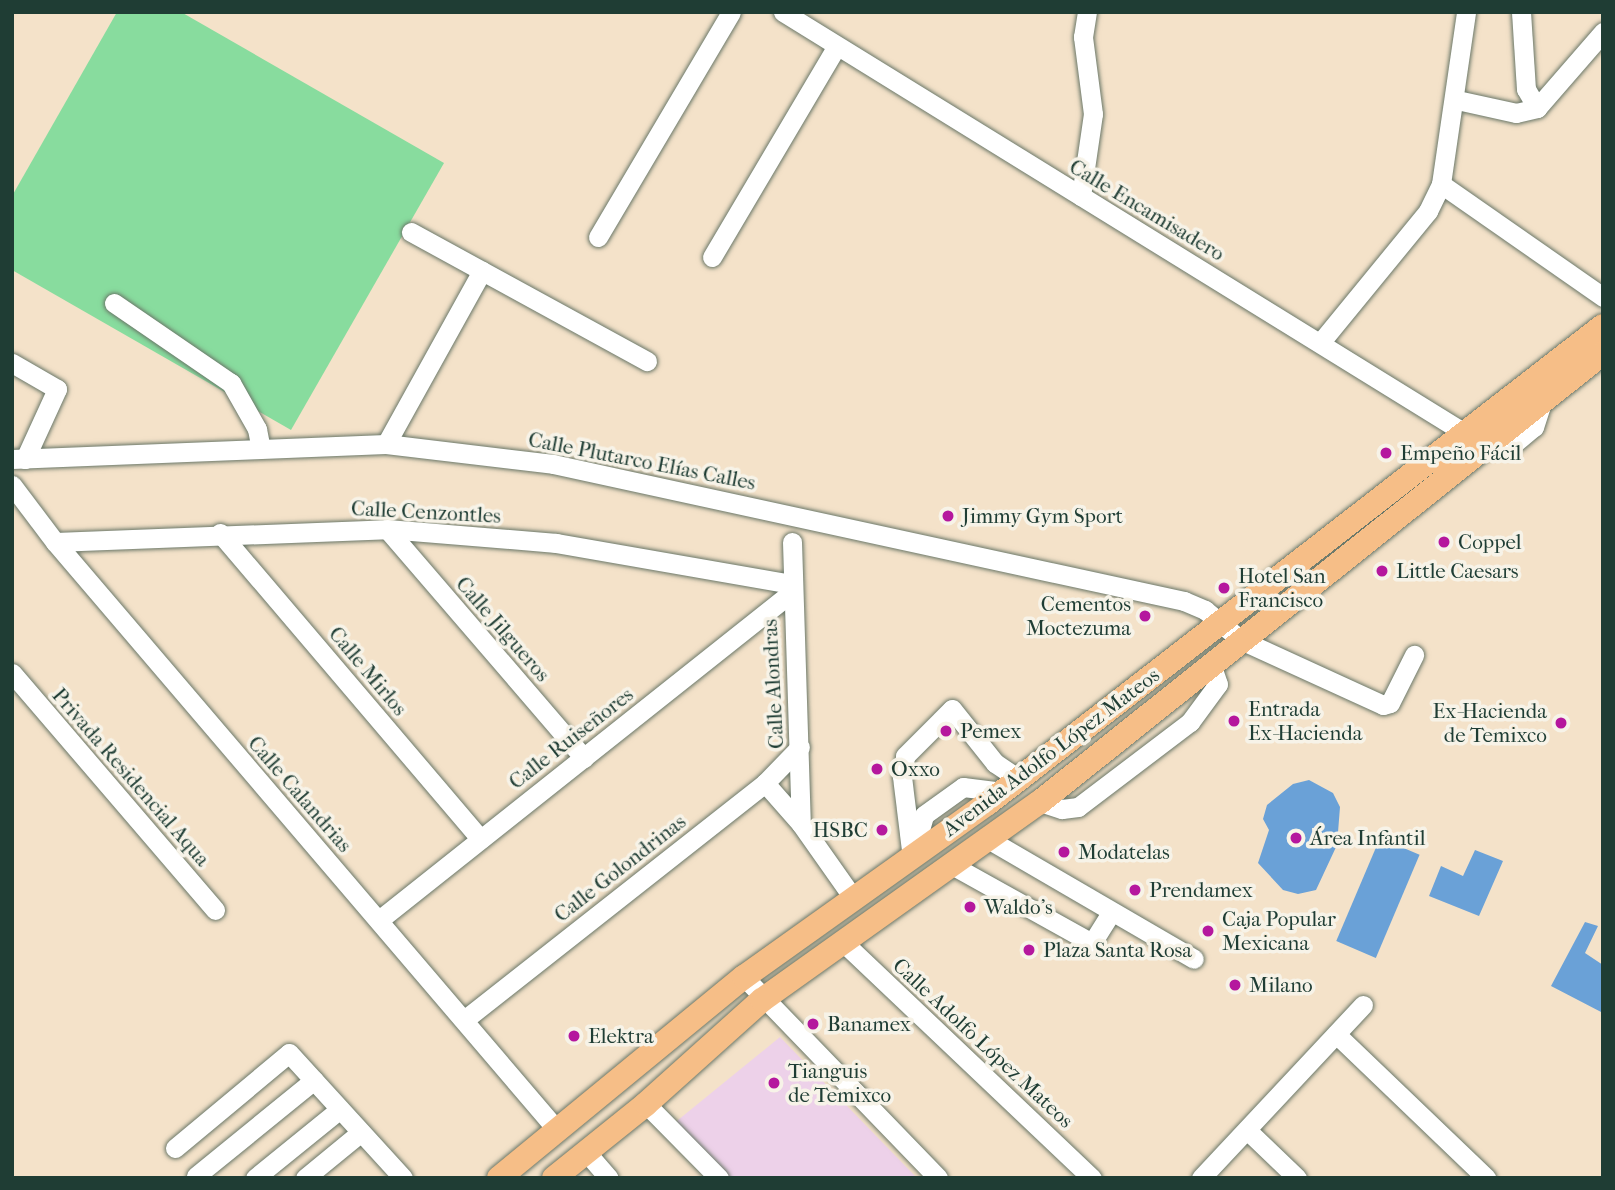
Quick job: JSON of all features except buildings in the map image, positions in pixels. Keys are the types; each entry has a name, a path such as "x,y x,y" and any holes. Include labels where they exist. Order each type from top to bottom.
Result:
{"main road":[{"name":"Avenida Adolfo López Mateos","path":"554,1178 646,1104 762,1000 1040,802 1241,640 1482,442 1603,326"},
{"name":"Avenida Adolfo López Mateos","path":"499,1178 744,977 1004,791 1222,621 1482,442 1541,405 1603,354"},
{"path":"997,832 1004,791"}],"street":[{"path":"598,237 731,12"},
{"name":"Calle Encamisadero","path":"782,12 1482,442"},
{"path":"1081,197 1093,114 1083,37 1087,12"},
{"path":"1320,343 1428,211 1441,184 1457,100 1466,12"},
{"path":"1521,12 1526,89 1537,108"},
{"path":"1457,100 1516,113 1537,108 1603,32"},
{"path":"712,257 836,47"},
{"path":"1441,184 1603,297"},
{"path":"411,232 647,361"},
{"path":"386,444 482,271"},
{"path":"114,303 231,383 257,429 261,449"},
{"path":"12,363 57,389 19,459"},
{"name":"Calle Plutarco Elías Calles","path":"19,459 386,444 553,464 1184,601 1222,621 1241,640"},
{"name":"Calle Calandrias","path":"12,485 55,542 557,1130"},
{"name":"Calle Cenzontles","path":"55,542 220,533 387,529 556,543 791,588"},
{"name":"Calle Jilgueros","path":"387,529 584,758"},
{"name":"Calle Mirlos","path":"220,533 480,839"},
{"name":"Calle Alondras","path":"792,542 791,588 800,747 801,824"},
{"name":"Calle Ruiseñores","path":"379,920 584,758 791,588"},
{"path":"1241,640 1383,705 1390,703 1414,655"},
{"name":"Privada Residencial Aqua","path":"12,673 215,910"},
{"path":"912,858 902,776 905,756 952,709 995,763 1004,791"},
{"name":"Calle Golondrinas","path":"464,1020 765,783 800,747"},
{"path":"765,783 801,824 854,899"},
{"path":"997,832 1111,913 1194,959"},
{"path":"950,864 1092,943 1111,913"},
{"name":"Calle Adolfo López Mateos","path":"843,942 1092,1178"},
{"path":"744,977 762,1000 938,1178"},
{"path":"1201,1178 1363,1005"},
{"path":"1336,1034 1486,1178"},
{"path":"175,1148 289,1053 402,1178"},
{"path":"196,1176 314,1080"},
{"path":"646,1104 719,1178"},
{"path":"255,1178 340,1109"},
{"path":"1247,1129 1297,1178"},
{"path":"305,1178 361,1132"},
{"path":"587,1153 609,1178"}],"shaded area":[{"name":"Tianguis de Temixco","path":"780,1037 917,1178 716,1178 667,1129"}],"green space":[{"path":"117,12 181,12 444,163 291,430 12,270 12,196"}],"water":[{"path":"1309,780 1333,793 1340,807 1337,845 1316,890 1298,894 1283,890 1258,863 1269,830 1263,819 1267,805 1293,784"},
{"path":"1380,838 1420,855 1376,958 1336,941"},
{"path":"1475,850 1503,861 1479,916 1429,896 1441,866 1463,876"},
{"path":"1585,922 1598,926 1585,953 1603,965 1603,1013 1551,986"}],"place":[{"name":"Empeño Fácil","path":"1386,453"},
{"name":"Jimmy Gym Sport","path":"948,516"},
{"name":"Coppel","path":"1444,542"},
{"name":"Little Caesars","path":"1382,571"},
{"name":"Hotel San Francisco","path":"1224,588"},
{"name":"Cementos Moctezuma","path":"1145,616"},
{"name":"Entrada Ex-Hacienda","path":"1234,721"},
{"name":"Ex-Hacienda de Temixco","path":"1561,723"},
{"name":"Pemex","path":"946,731"},
{"name":"Oxxo","path":"877,769"},
{"name":"HSBC","path":"882,830"},
{"name":"Área Infantil","path":"1296,838"},
{"name":"Modatelas","path":"1064,852"},
{"name":"Prendamex","path":"1135,890"},
{"name":"Waldo's","path":"970,907"},
{"name":"Caja Popular Mexicana","path":"1208,931"},
{"name":"Plaza Santa Rosa","path":"1029,950"},
{"name":"Milano","path":"1235,985"},
{"name":"Banamex","path":"813,1024"},
{"name":"Elektra","path":"574,1036"},
{"name":"Tianguis de Temixco","path":"774,1083"}]}
